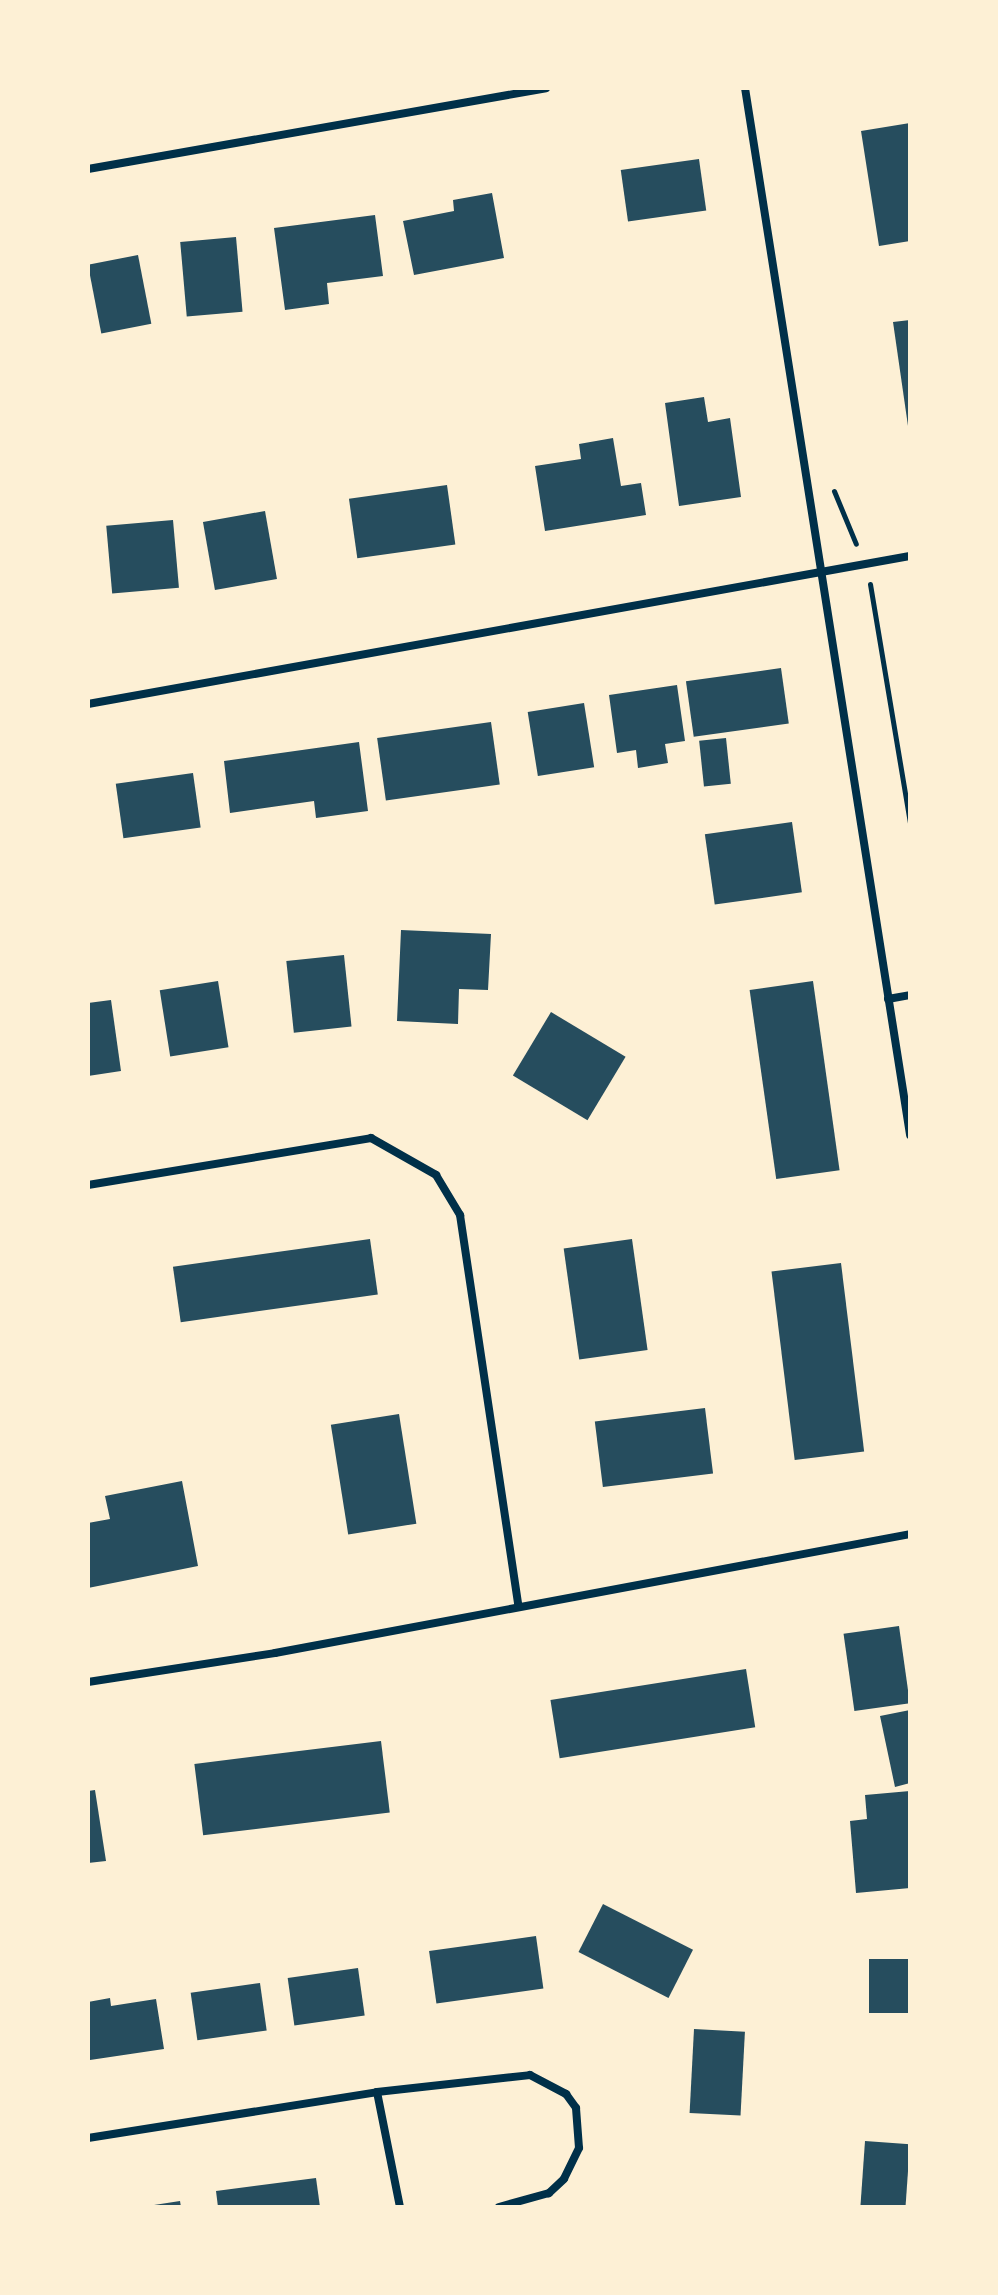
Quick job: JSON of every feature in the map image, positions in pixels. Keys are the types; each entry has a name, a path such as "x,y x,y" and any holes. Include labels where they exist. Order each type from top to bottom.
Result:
{"street":[{"path":"88,169 546,88"},
{"path":"745,88 910,1135"},
{"path":"88,704 910,556"},
{"path":"888,999 910,995"},
{"path":"88,1185 371,1138 436,1175 460,1215 518,1604"},
{"path":"88,1682 275,1653 518,1604 910,1534"},
{"path":"88,2138 510,2074 549,2081 566,2094 580,2128 574,2164 549,2193 499,2207"},
{"path":"377,2092 400,2207"}],"path":[{"path":"875,602 910,824"}],"building":[{"path":"910,123 910,241 879,246 861,131"},
{"path":"699,159 706,210 628,221 621,170"},
{"path":"492,193 504,258 414,275 403,221 454,211 453,200"},
{"path":"375,215 383,276 327,283 329,304 285,310 274,228"},
{"path":"236,237 243,312 187,317 180,242"},
{"path":"138,255 151,324 101,333 88,265"},
{"path":"910,320 910,426 908,426 893,322"},
{"path":"704,397 708,422 730,418 741,497 679,506 665,403"},
{"path":"613,438 621,486 641,483 646,515 545,531 535,466 581,459 579,444"},
{"path":"447,485 455,544 357,558 349,499"},
{"path":"265,511 277,579 215,590 203,522"},
{"path":"173,520 179,588 112,594 106,526"},
{"path":"781,668 789,723 694,737 686,681"},
{"path":"677,685 685,741 665,744 668,763 638,768 636,750 617,753 609,695"},
{"path":"584,703 594,767 538,776 528,712"},
{"path":"491,722 500,784 386,800 377,738"},
{"path":"726,738 731,784 704,787 699,741"},
{"path":"359,742 368,811 316,818 314,801 230,813 224,761"},
{"path":"193,773 201,827 123,838 116,784"},
{"path":"792,822 802,892 715,905 705,834"},
{"path":"401,930 491,934 488,990 459,989 458,1024 397,1021"},
{"path":"344,955 352,1027 294,1033 286,961"},
{"path":"218,981 228,1047 170,1056 160,990"},
{"path":"813,981 840,1170 776,1179 750,990"},
{"path":"111,1000 121,1071 88,1076 88,1003"},
{"path":"551,1012 626,1057 587,1120 513,1075"},
{"path":"370,1239 378,1294 181,1322 173,1267"},
{"path":"632,1239 648,1350 579,1360 564,1249"},
{"path":"841,1263 864,1452 795,1460 772,1272"},
{"path":"705,1408 713,1474 603,1487 595,1422"},
{"path":"399,1414 416,1524 348,1534 331,1425"},
{"path":"182,1481 198,1566 88,1588 88,1523 110,1519 105,1496"},
{"path":"899,1626 910,1703 854,1711 844,1634"},
{"path":"746,1669 755,1727 560,1758 550,1700"},
{"path":"910,1710 910,1783 895,1787 880,1716"},
{"path":"381,1741 390,1812 203,1835 194,1764"},
{"path":"95,1790 106,1861 88,1863 88,1791"},
{"path":"910,1791 910,1888 856,1893 850,1821 867,1819 865,1795"},
{"path":"603,1904 693,1950 668,1998 578,1952"},
{"path":"536,1936 543,1988 436,2004 429,1951"},
{"path":"869,1959 910,1959 910,2013 869,2013"},
{"path":"358,1968 365,2016 294,2025 288,1978"},
{"path":"260,1983 267,2031 197,2040 191,1993"},
{"path":"110,1998 111,2006 156,1999 164,2049 90,2060 88,2002"},
{"path":"694,2029 745,2032 741,2116 690,2113"},
{"path":"865,2141 910,2144 905,2207 860,2207"},
{"path":"316,2178 320,2207 218,2207 216,2191"},
{"path":"180,2201 181,2207 154,2207 154,2205"}]}
